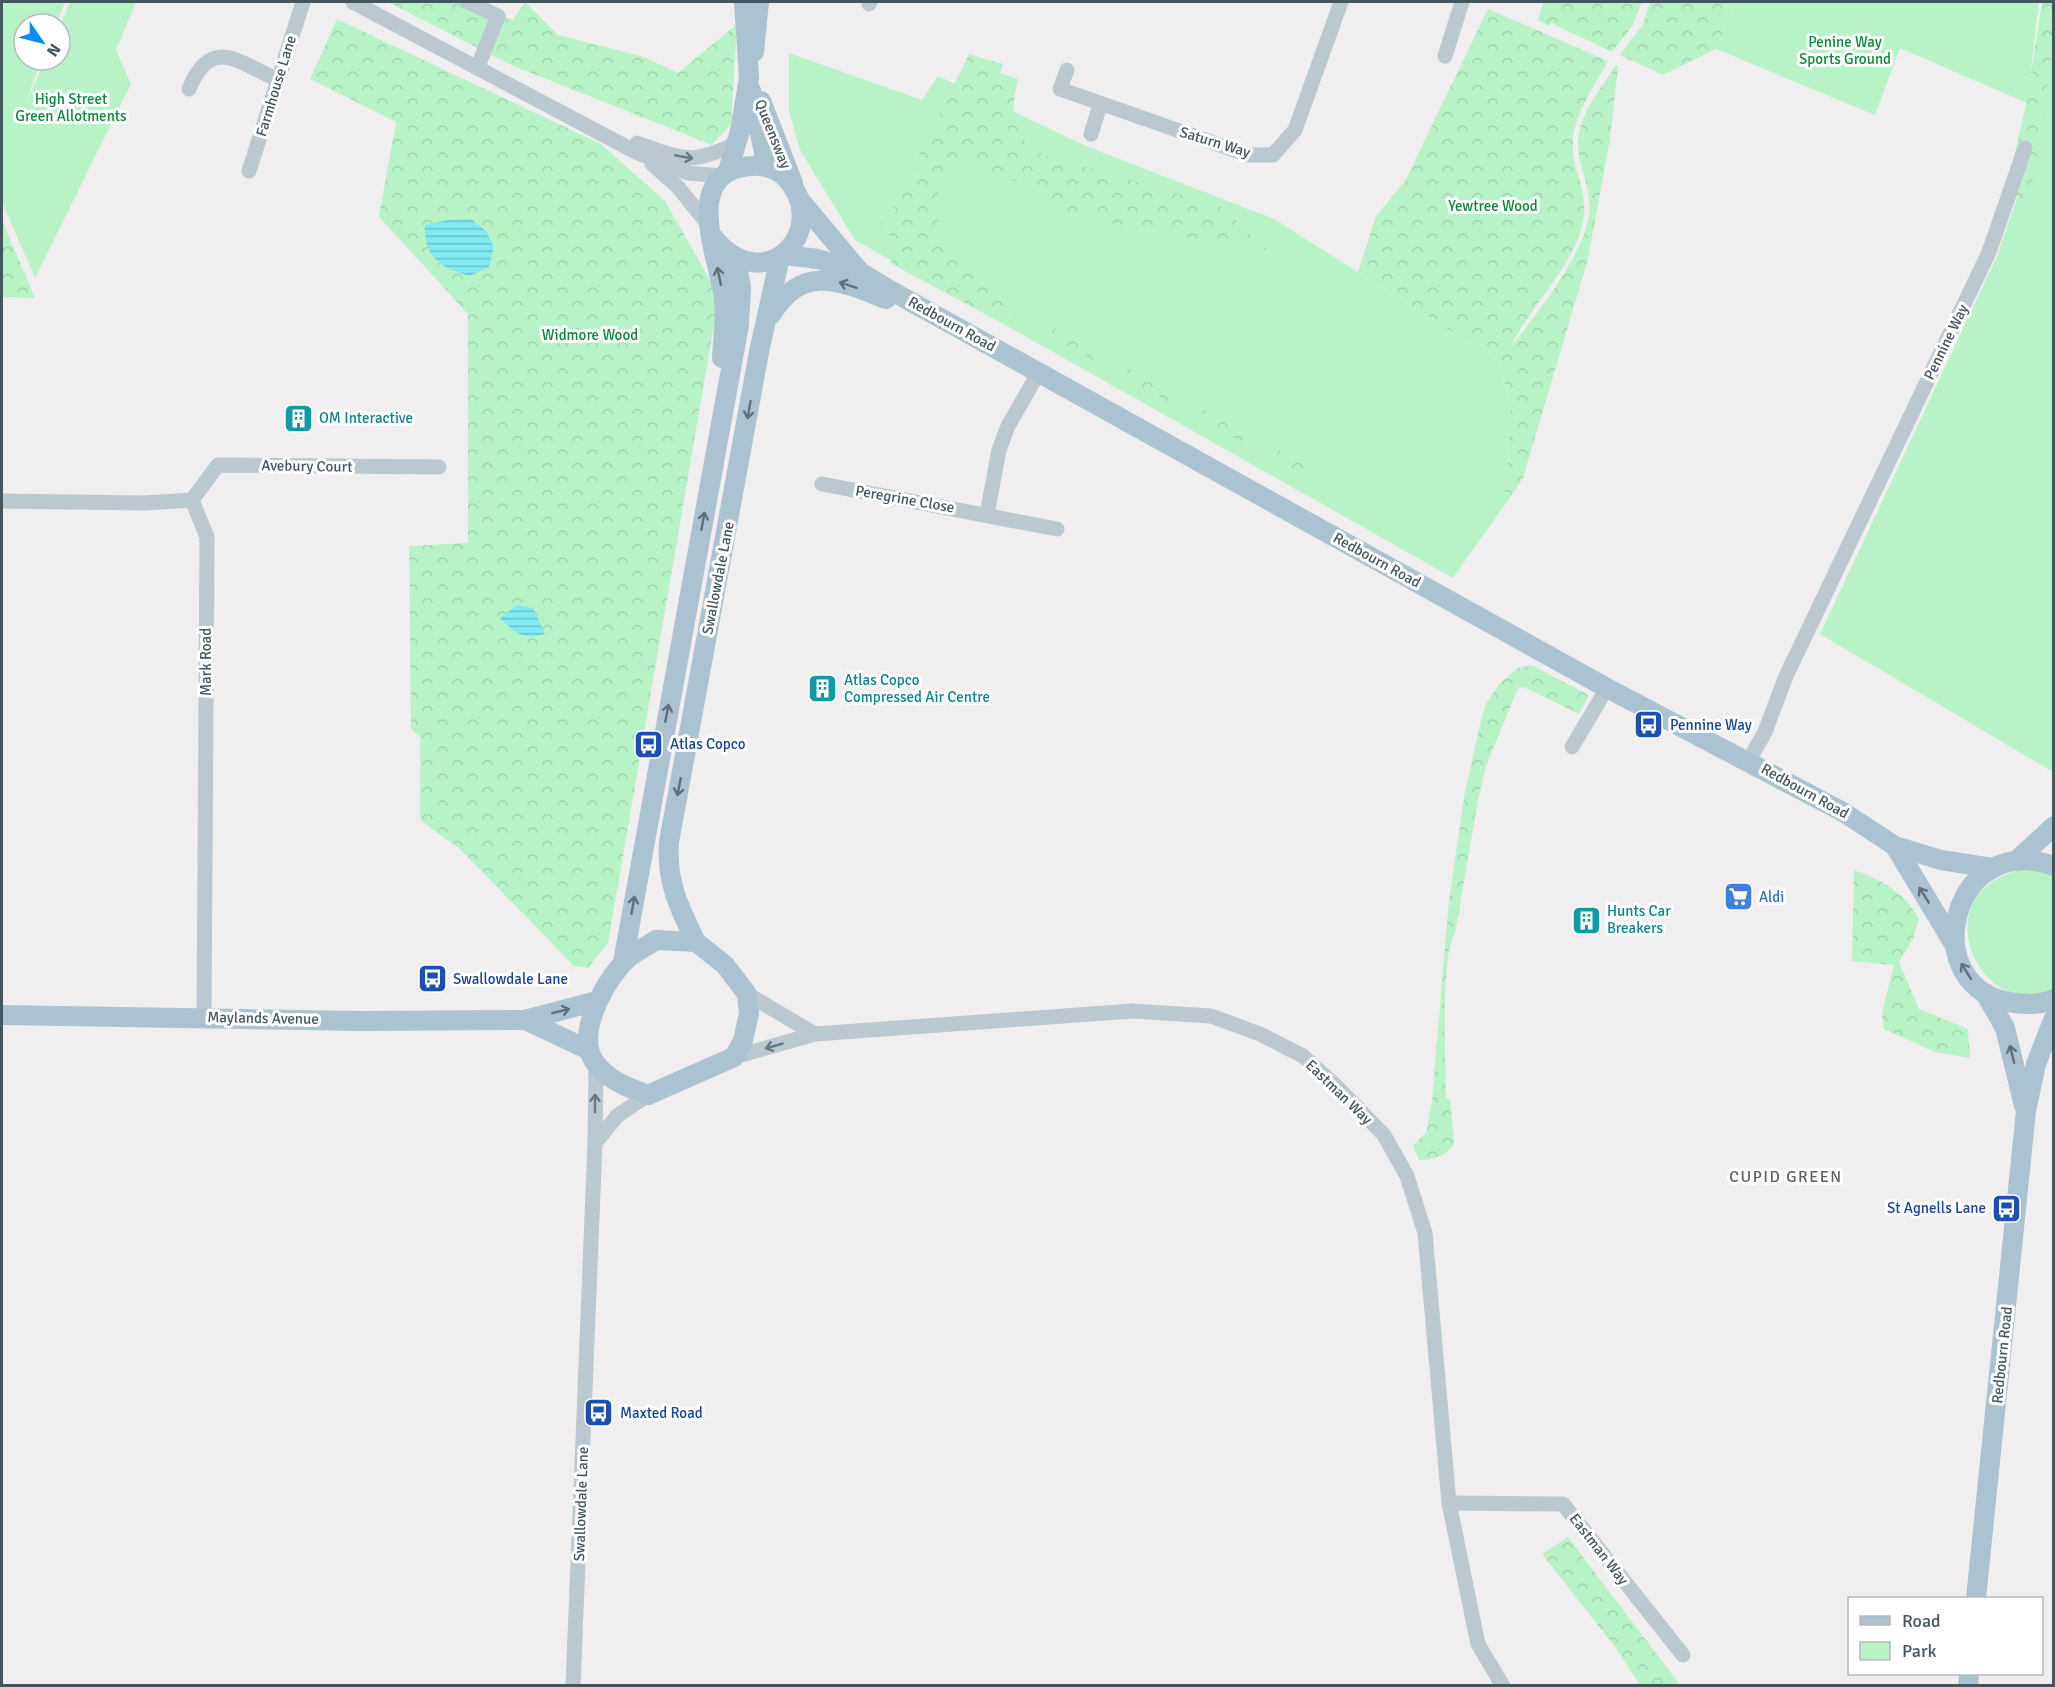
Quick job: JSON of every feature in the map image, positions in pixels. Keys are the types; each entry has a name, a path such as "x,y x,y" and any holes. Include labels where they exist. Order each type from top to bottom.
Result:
{"main road":[{"name":"Queensway","path":"744,2 749,78 767,167"},
{"name":"Queensway","path":"725,174 737,143 758,23 759,2"},
{"name":"Queensway","path":"749,78 768,117 798,195"},
{"path":"750,165 767,167 781,174 798,195 799,229 791,248 782,256 761,263 736,257 723,249 712,232 707,210 708,200 725,174 750,165"},
{"name":"Redbourn Road","path":"798,195 860,272"},
{"name":"Swallowdale Lane","path":"712,232 724,299 724,315 712,467"},
{"name":"Redbourn Road","path":"782,256 818,259 860,272 888,290 1607,688 1749,760 1843,812 1895,846 1941,860 1992,868"},
{"name":"Swallowdale Lane","path":"696,942 676,902 668,866 669,842 759,352 782,256"},
{"name":"Swallowdale Lane","path":"623,962 741,305 736,257"},
{"name":"Swallowdale Lane","path":"759,352 769,319 776,306 795,287 815,279 833,280 961,329"},
{"path":"2016,861 2054,826"},
{"name":"Redbourn Road","path":"1895,846 1954,944 1965,971 1985,993 2005,1028 2026,1111"},
{"path":"1954,944 1954,921 1961,900 1974,882 1992,868 2016,861 2030,860 2054,866"},
{"path":"656,940 696,942 725,965 747,994 749,1013 743,1041 734,1058 648,1095 620,1084 592,1057 589,1026 597,1001 623,962 656,940"},
{"path":"1985,993 2016,1004 2032,1005 2054,999"},
{"name":"Maylands Avenue","path":"2,1016 204,1017 361,1021 525,1020 597,1001"},
{"name":"Redbourn Road","path":"1976,1597 2026,1111 2036,1064 2054,1018"},
{"name":"Maylands Avenue","path":"525,1020 592,1057"}],"street":[{"name":"Farmhouse Lane","path":"249,171 303,2"},
{"path":"353,2 478,66 636,152 688,173 725,174"},
{"path":"468,2 498,16 478,66"},
{"name":"Saturn Way","path":"1067,70 1060,89 1100,105 1248,155 1273,155 1295,130 1341,2"},
{"path":"1444,56 1462,2"},
{"path":"189,89 202,64 217,57 227,57 278,80"},
{"path":"1091,134 1100,105"},
{"path":"588,126 683,158 707,157 737,143"},
{"name":"Pennine Way","path":"1749,760 1765,732 1786,676 1989,252 2025,148"},
{"path":"636,152 678,187 712,232"},
{"path":"987,514 1002,442 1008,426 1039,372"},
{"name":"Avebury Court","path":"192,500 218,465 439,467"},
{"name":"Peregrine Close","path":"822,484 1057,529"},
{"path":"2,501 145,503 192,500"},
{"name":"Mark Road","path":"192,500 207,537 204,1017"},
{"path":"1572,747 1607,688"},
{"path":"747,994 814,1034"},
{"name":"Eastman Way","path":"734,1058 814,1034 1132,1011 1211,1016 1260,1034 1303,1056 1384,1135 1407,1176 1425,1233 1449,1503 1478,1644 1503,1686"},
{"name":"Swallowdale Lane","path":"573,1686 595,1143 592,1057"},
{"path":"595,1143 617,1116 648,1095"},
{"name":"Eastman Way","path":"1449,1503 1563,1504 1683,1655"}],"green space":[{"name":"High Street Green Allotments","path":"2,2 65,2 61,12 12,12 12,72 37,72 23,109 40,72 72,72 72,12 66,12 70,2 136,2 116,50 131,84 35,278 2,202"},
{"path":"388,2 476,2 513,20 525,2 558,35 644,57 678,73 737,24 731,124 712,145 511,65"},
{"path":"1544,2 1642,2 1633,25 1612,52 1551,23 1549,26 1538,20"},
{"path":"1650,2 1736,2 1716,49 1663,75 1620,55 1643,24"},
{"name":"Penine Way Sports Ground","path":"1736,2 2039,2 2027,103 1900,48 1875,115 1716,49"},
{"path":"2042,2 2053,2 2053,50 2030,199 2024,209 2013,215 2020,197 2006,192 2026,104"},
{"name":"Yewtree Wood","path":"1488,9 1608,61 1581,110 1574,131 1573,152 1584,202 1582,226 1569,258 1529,315 1512,345 1558,283 1585,231 1590,207 1579,156 1579,131 1588,108 1616,65 1618,66 1610,139 1588,259 1523,478 1504,506 1511,413 1500,362 1358,272 1376,216 1405,181"},
{"name":"Widmore Wood","path":"337,19 601,144 665,201 719,296 608,943 588,968 574,966 460,849 420,820 420,737 411,729 409,546 468,543 468,314 379,217 396,122 310,79"},
{"path":"2053,41 2053,772 1820,634 1997,256 2038,137"},
{"path":"789,53 922,100 938,76 1086,146 1274,219 1500,362 1511,413 1504,506 1453,578 855,240 800,150 789,111"},
{"path":"969,54 1003,64 1000,73 1018,79 1014,103 1015,123 1024,140 1033,148 1044,155 1220,206 1268,250 1249,249 1063,214 1045,206 1023,184 955,159 944,171 937,206 939,224 954,256 980,282 1010,304 1317,471 1297,473 1051,337 1005,309 996,320 890,263 904,247 877,225 887,221"},
{"path":"2,220 35,298 2,297"},
{"path":"1531,665 1589,695 1579,714 1524,687 1518,688 1486,766 1455,934 1447,964 1446,1098 1450,1099 1454,1143 1444,1154 1419,1160 1413,1145 1426,1133 1432,1101 1449,900 1465,791 1486,703 1500,683 1518,668"},
{"path":"1854,870 1892,888 1914,910 1919,919 1913,939 1899,962 1919,1009 1968,1029 1970,1058 1935,1052 1884,1029 1882,1014 1894,965 1852,961"},
{"path":"2020,870 2043,871 2053,876 2053,989 2028,996 2004,990 1985,975 1972,953 1967,929 1972,904 1989,884"},
{"path":"1568,1537 1680,1685 1640,1685 1616,1648 1542,1554"}],"water":[{"path":"471,219 486,231 494,247 489,267 470,276 450,269 436,260 427,245 425,225 447,220"},
{"path":"517,605 533,608 545,634 525,636 500,618"}],"place":[{"name":"OM Interactive","path":"298,418"},
{"name":"Atlas Copco Compressed Air Centre","path":"823,689"},
{"name":"Pennine Way","path":"1649,725"},
{"name":"Atlas Copco","path":"649,744"},
{"name":"Aldi","path":"1738,897"},
{"name":"Hunts Car Breakers","path":"1586,920"},
{"name":"Swallowdale Lane","path":"432,979"},
{"name":"St Agnells Lane","path":"2007,1208"},
{"name":"Maxted Road","path":"599,1413"}],"district":[{"name":"CUPID GREEN","path":"1786,1176"}]}
